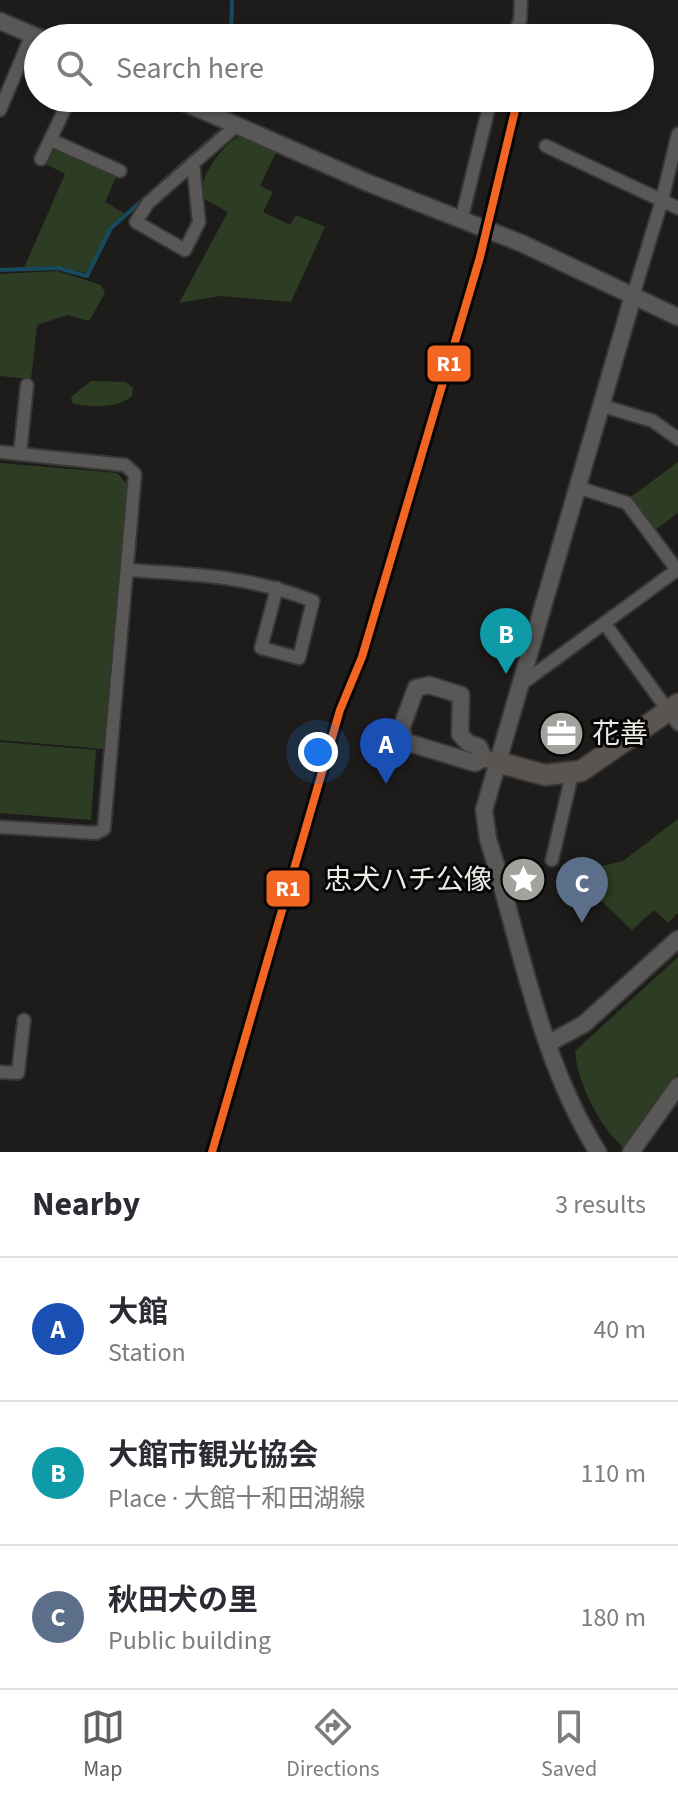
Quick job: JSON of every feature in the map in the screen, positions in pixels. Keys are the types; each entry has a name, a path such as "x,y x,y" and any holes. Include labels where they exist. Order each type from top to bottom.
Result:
{"main road":[{"path":"491,760 545,775 572,774 603,759 675,713"}],"street":[{"path":"518,24 521,0"},
{"path":"0,21 24,31"},
{"path":"0,110 24,61"},
{"path":"41,159 64,112"},
{"path":"207,112 461,221 521,243 678,317"},
{"path":"461,221 488,112"},
{"path":"193,163 199,222 185,250 136,222 148,203 193,163 237,125"},
{"path":"598,1152 563,1086 485,829 484,810 491,760 520,685 662,200 678,134"},
{"path":"51,140 120,171"},
{"path":"546,146 678,208"},
{"path":"20,454 27,385"},
{"path":"600,405 653,421 678,439"},
{"path":"0,452 125,465 135,474 104,829 96,833 0,827"},
{"path":"520,685 677,570 627,503 577,487"},
{"path":"128,570 238,578 277,588 313,601 299,658 261,648 277,588"},
{"path":"605,624 675,713"},
{"path":"429,685 461,695 460,734 491,760 475,763 406,742 401,729 416,688 429,685"},
{"path":"552,860 572,774"},
{"path":"549,1043 584,1024 678,939"},
{"path":"0,1072 18,1073 24,1020"},
{"path":"631,1152 678,1088"}],"green space":[{"path":"240,136 276,152 260,186 273,192 263,212 290,225 296,215 325,227 291,302 220,296 179,303 228,212 200,197 204,180 219,154"},
{"path":"56,148 117,175 105,202 124,213 109,229 87,273 56,266 24,268 65,174 46,164"},
{"path":"57,271 101,285 105,293 89,321 67,315 37,325 31,379 0,376 0,274"},
{"path":"91,381 126,382 133,388 132,396 112,405 73,404 71,397"},
{"path":"678,462 678,513 652,532 628,499"},
{"path":"0,463 117,473 127,484 103,749 0,740"},
{"path":"0,742 96,750 91,820 0,813"},
{"path":"678,819 678,913 668,923 654,910 632,930 565,867 587,862 590,869 623,861"},
{"path":"678,957 678,1073 633,1141 624,1148 606,1129 591,1104 580,1076 575,1051"}],"waterway":[{"path":"231,24 232,0"},
{"path":"161,183 219,132"},
{"path":"0,270 58,268 87,276 111,228 146,197"}],"transit line":[{"name":"R1","path":"212,1152 340,710 362,657 480,257 515,112"}],"place":[{"name":"大館市観光協会","path":"506,674"},
{"name":"花善","path":"561,733"},
{"name":"大館","path":"386,784"},
{"name":"忠犬ハチ公像","path":"523,879"},
{"name":"秋田犬の里","path":"582,923"}]}
